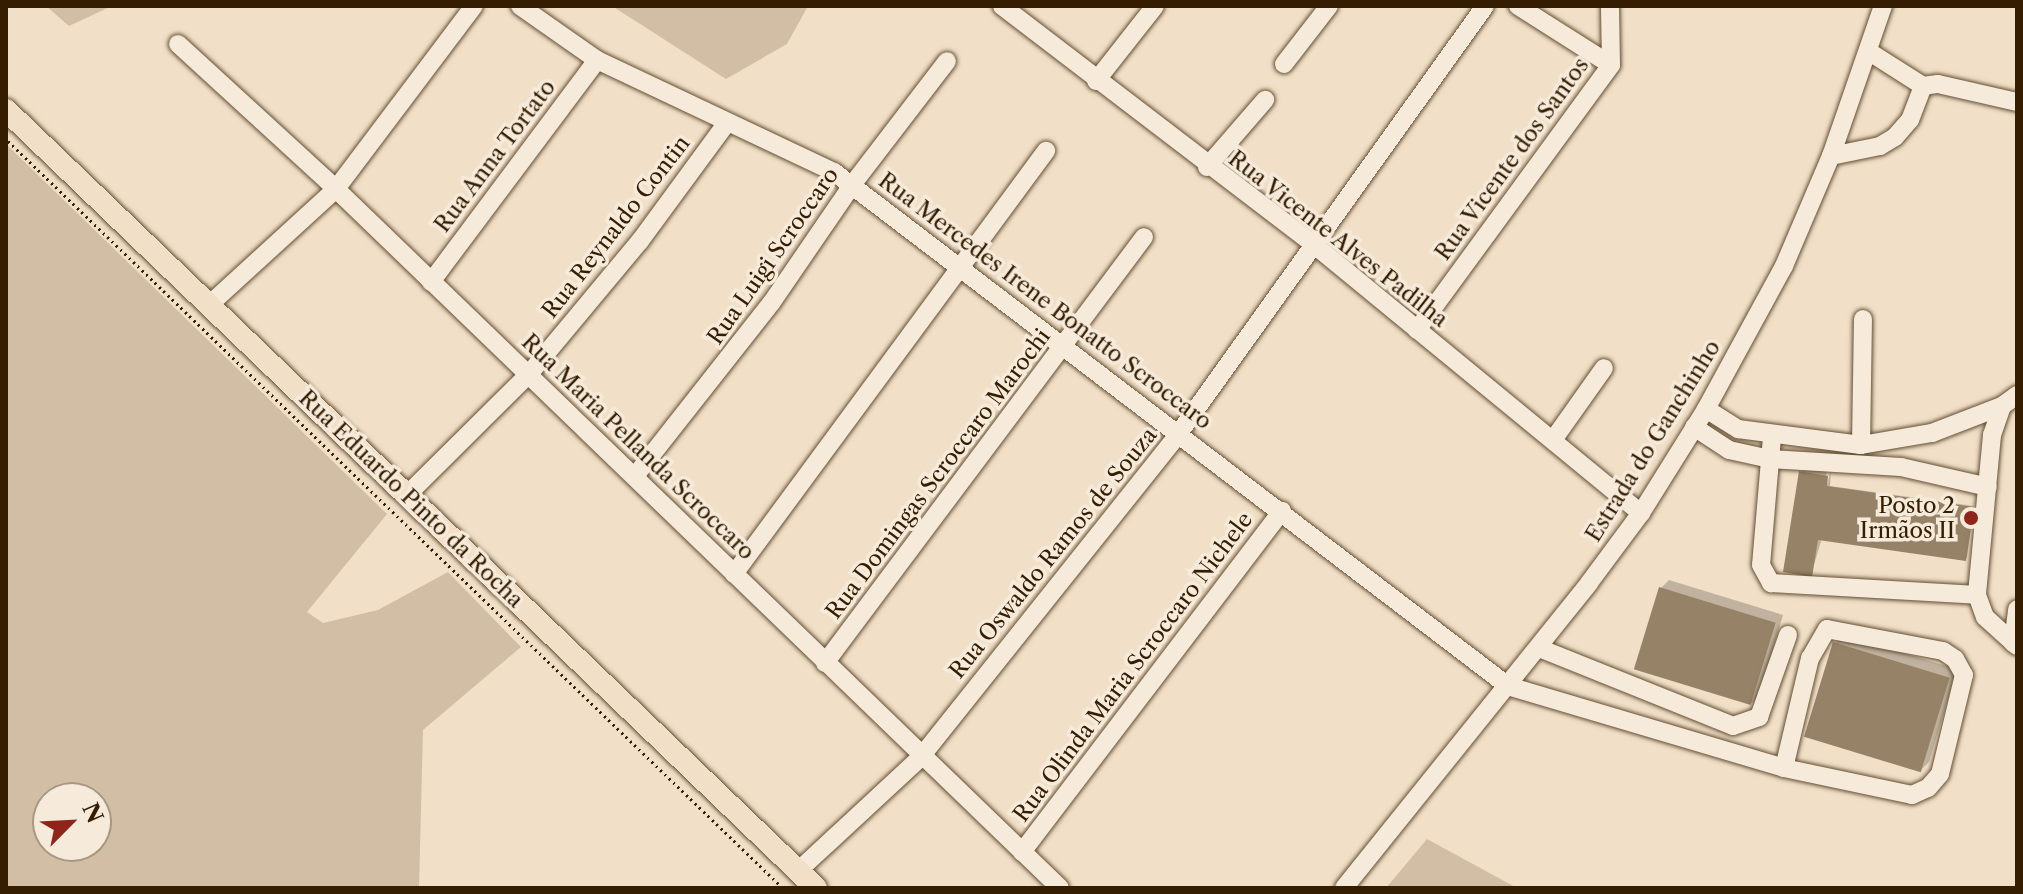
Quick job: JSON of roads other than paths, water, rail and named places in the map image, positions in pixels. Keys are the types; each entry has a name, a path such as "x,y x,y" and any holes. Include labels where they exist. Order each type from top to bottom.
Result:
{"main road":[{"name":"Rua Eduardo Pinto da Rocha","path":"6,110 407,495 790,880 816,888"}],"street":[{"path":"209,305 336,189 474,6"},
{"name":"Rua Mercedes Irene Bonatto Scroccaro","path":"520,6 597,60 726,124 834,172 1508,686"},
{"name":"Rua Vicente Alves Padilha","path":"1002,6 1207,167 1312,243 1641,513"},
{"path":"1096,81 1155,6"},
{"path":"1284,64 1329,6"},
{"name":"Rua Oswaldo Ramos de Souza","path":"790,880 920,758 1179,433 1312,243 1485,6"},
{"path":"1518,6 1611,65"},
{"name":"Rua Vicente dos Santos","path":"1417,330 1611,65 1610,6"},
{"name":"Estrada do Ganchinho","path":"1344,888 1539,648 1641,513 1706,409 1784,266 1831,156 1880,7"},
{"name":"Rua Maria Pellanda Scroccaro","path":"178,44 336,189 635,476 920,758 1060,888"},
{"path":"1868,51 1923,86 1938,84 2017,102"},
{"name":"Rua Anna Tortato","path":"431,282 597,60"},
{"name":"Rua Luigi Scroccaro","path":"635,476 772,302 852,185 947,61"},
{"path":"1831,156 1880,146 1895,137 1910,120 1923,86"},
{"path":"1207,167 1265,100"},
{"name":"Rua Reynaldo Contin","path":"407,495 529,374 640,241 726,124"},
{"path":"734,574 1046,151"},
{"name":"Rua Domingas Scroccaro Marochi","path":"825,663 1065,347 1144,237"},
{"path":"1861,445 1863,319"},
{"path":"1553,440 1604,368"},
{"path":"1706,409 1738,429 1772,437 1861,445 1922,436 2010,401"},
{"path":"2010,401 1992,435 1977,595 1985,617 2015,644"},
{"path":"1694,427 1729,450 1770,459 1901,467 1988,487"},
{"path":"1772,437 1761,565 1771,583 1977,595"},
{"name":"Rua Olinda Maria Scroccaro Nichele","path":"1022,852 1282,511"},
{"path":"2015,644 2017,609"},
{"path":"1508,686 1784,768 1912,795 1928,788 1940,774 1964,675 1955,659 1943,651 1827,629 1810,658 1784,768"},
{"path":"1539,648 1733,726 1759,717 1788,635"}],"place":[{"name":"Posto 2 Irmãos II","path":"1971,518"}]}
